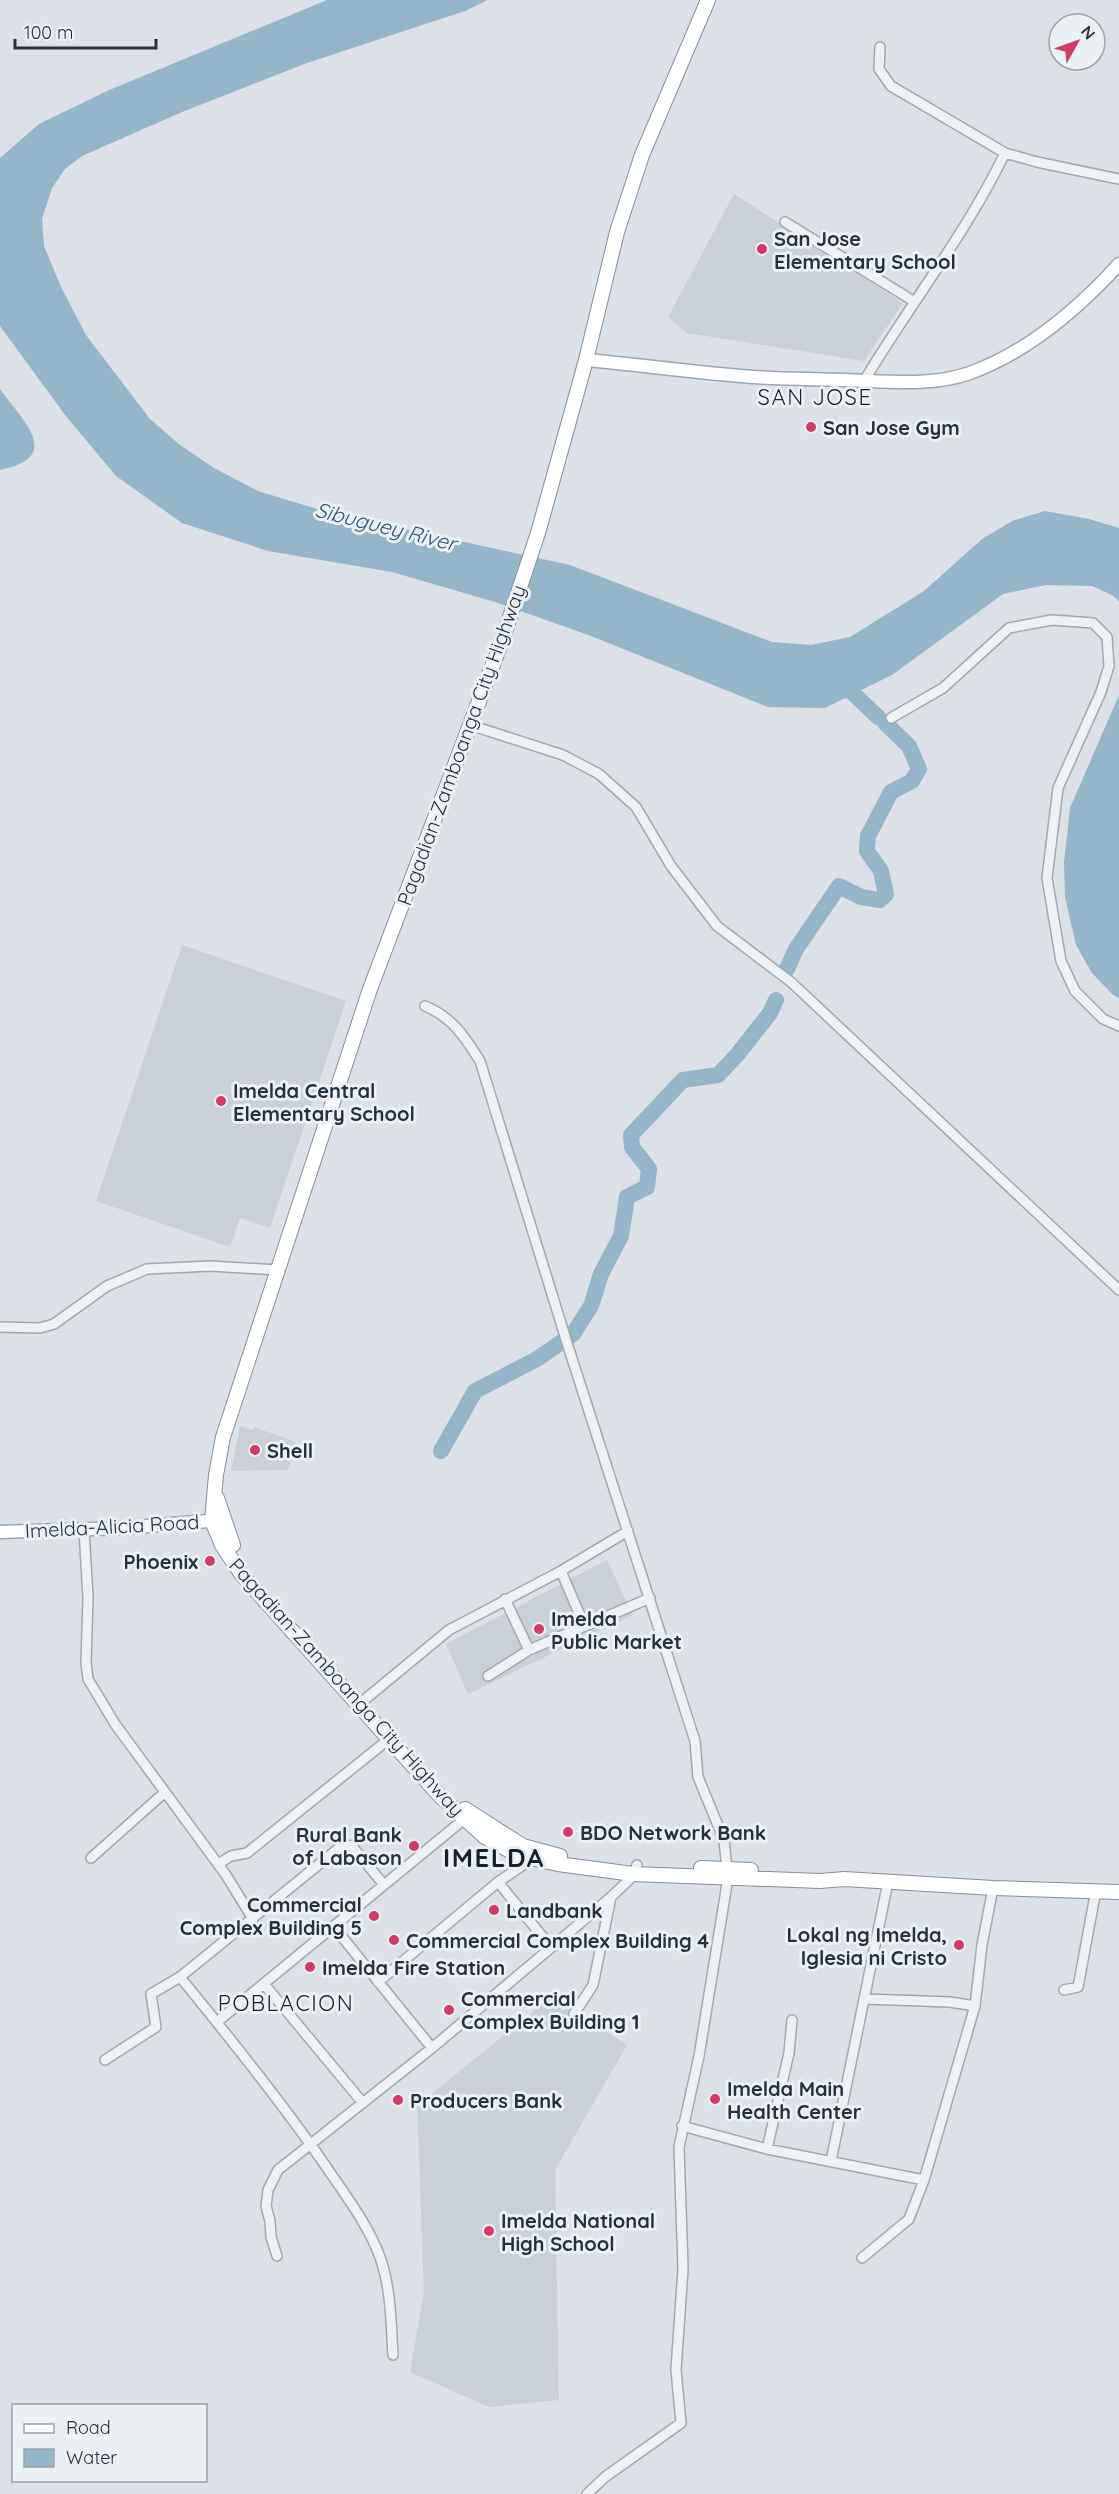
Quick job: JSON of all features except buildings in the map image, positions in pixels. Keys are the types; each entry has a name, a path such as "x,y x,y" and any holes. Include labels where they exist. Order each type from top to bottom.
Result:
{"highway":[{"name":"Pagadian-Zamboanga City Highway","path":"635,1869 550,1855 523,1846 468,1816 440,1796 242,1575 222,1545 215,1491 223,1437 370,989 470,725 538,533 586,360 618,232 642,155 708,0"},
{"name":"Pagadian-Zamboanga City Highway","path":"218,1520 245,1567 269,1596 485,1837 517,1855 532,1860 635,1869 820,1881 844,1879 993,1888 1119,1892"}],"main road":[{"path":"586,360 755,377 901,382 942,379 970,373 988,365 1054,326 1081,303 1119,264"},
{"name":"Imelda-Alicia Road","path":"0,1532 218,1520"}],"street":[{"path":"880,47 879,69 891,86 1005,153 1119,179"},
{"path":"864,381 892,333 941,265 1005,153"},
{"path":"785,222 915,302"},
{"path":"891,718 943,688 1009,628 1052,620 1093,623 1107,637 1108,666 1101,692 1058,788 1047,878 1060,961 1075,991 1103,1019 1119,1026"},
{"path":"470,725 563,755 599,774 636,807 671,866 717,926 791,982 1119,1290"},
{"path":"425,1006 442,1013 462,1032 480,1061 568,1346 695,1741 698,1777 724,1840 727,1874 699,2056 682,2126 679,2179 683,2269 675,2370 681,2423 605,2478 587,2494"},
{"path":"0,1327 40,1328 54,1324 107,1286 147,1269 210,1266 278,1270"},
{"path":"84,1529 88,1598 86,1663 88,1679 115,1724 226,1875 253,1919"},
{"path":"363,1701 449,1630 561,1571 628,1530"},
{"path":"561,1571 584,1625"},
{"path":"488,1676 529,1650 650,1598"},
{"path":"505,1599 529,1650"},
{"path":"218,1864 231,1856 248,1853 389,1739"},
{"path":"91,1858 164,1793"},
{"path":"217,2022 468,1816"},
{"path":"105,2060 156,2027 151,1995 180,1977 344,1844 352,1846 384,1885"},
{"path":"378,1982 498,1882 532,1860"},
{"path":"277,2256 271,2237 267,2206 268,2190 278,2170 432,2048 611,1897 635,1869"},
{"path":"498,1882 551,1947"},
{"path":"831,2161 888,1882"},
{"path":"862,2258 909,2219 924,2180 975,2006 982,1945 993,1888"},
{"path":"1064,1990 1078,1987 1096,1890"},
{"path":"574,2014 593,1985 611,1897"},
{"path":"334,1927 432,2048"},
{"path":"180,1977 310,2144 353,2205 368,2231 381,2259 388,2290 393,2355"},
{"path":"264,1984 363,2103"},
{"path":"865,1999 950,2002 975,2006"},
{"path":"767,2149 789,2053 792,2020"},
{"path":"682,2126 767,2149 924,2180"}],"shaded area":[{"name":"San Jose Elementary School","path":"734,194 903,303 864,361 687,333 668,317"},
{"name":"Imelda Central Elementary School","path":"182,945 346,1001 270,1228 240,1218 230,1247 96,1201"},
{"path":"240,1426 253,1430 254,1427 296,1442 288,1470 231,1471"},
{"name":"Imelda Public Market","path":"607,1560 633,1615 468,1694 446,1644"},
{"name":"Imelda National High School","path":"552,1996 627,2045 555,2170 559,2400 489,2407 410,2372 424,2291 417,2106"}],"water":[{"name":"Sibuguey River","path":"327,0 488,0 465,11 307,63 182,112 82,156 65,169 52,188 42,219 44,246 61,287 86,335 150,419 180,445 214,468 258,491 327,512 570,565 772,642 811,645 850,637 924,591 982,539 1012,521 1045,511 1089,519 1119,528 1119,601 1112,595 1092,586 1045,585 1003,594 892,675 825,708 768,707 591,636 495,602 392,572 268,551 182,523 116,476 65,415 0,326 0,158 39,124 107,91"},
{"path":"0,389 27,425 33,436 34,447 31,456 20,464 0,470"},
{"path":"1119,695 1119,998 1113,995 1092,973 1076,945 1065,897 1064,862 1070,808"}],"waterway":[{"path":"839,680 878,717"},
{"path":"787,969 796,949 839,886 861,897 880,900 886,894 881,871 867,851 868,836 891,792 912,781 919,769 909,746 885,723"},
{"path":"441,1451 475,1391 537,1359 573,1334 591,1306 601,1274 621,1236 627,1197 647,1187 649,1169 632,1147 631,1135 683,1080 718,1075 770,1013 776,1000"}],"place":[{"name":"San Jose Elementary School","path":"762,249"},
{"name":"San Jose Gym","path":"811,427"},
{"name":"Imelda Central Elementary School","path":"221,1101"},
{"name":"Shell","path":"255,1450"},
{"name":"Phoenix","path":"210,1561"},
{"name":"Imelda Public Market","path":"539,1629"},
{"name":"BDO Network Bank","path":"568,1832"},
{"name":"Rural Bank of Labason","path":"414,1846"},
{"name":"Landbank","path":"494,1910"},
{"name":"Commercial Complex Building 5","path":"374,1916"},
{"name":"Commercial Complex Building 4","path":"394,1940"},
{"name":"Lokal ng Imelda, Iglesia ni Cristo","path":"959,1945"},
{"name":"Imelda Fire Station","path":"310,1967"},
{"name":"Commercial Complex Building 1","path":"449,2010"},
{"name":"Imelda Main Health Center","path":"715,2099"},
{"name":"Producers Bank","path":"398,2100"},
{"name":"Imelda National High School","path":"489,2231"}],"district":[{"name":"SAN JOSE","path":"815,397"},
{"name":"IMELDA","path":"494,1857"},
{"name":"POBLACION","path":"286,2003"}]}
